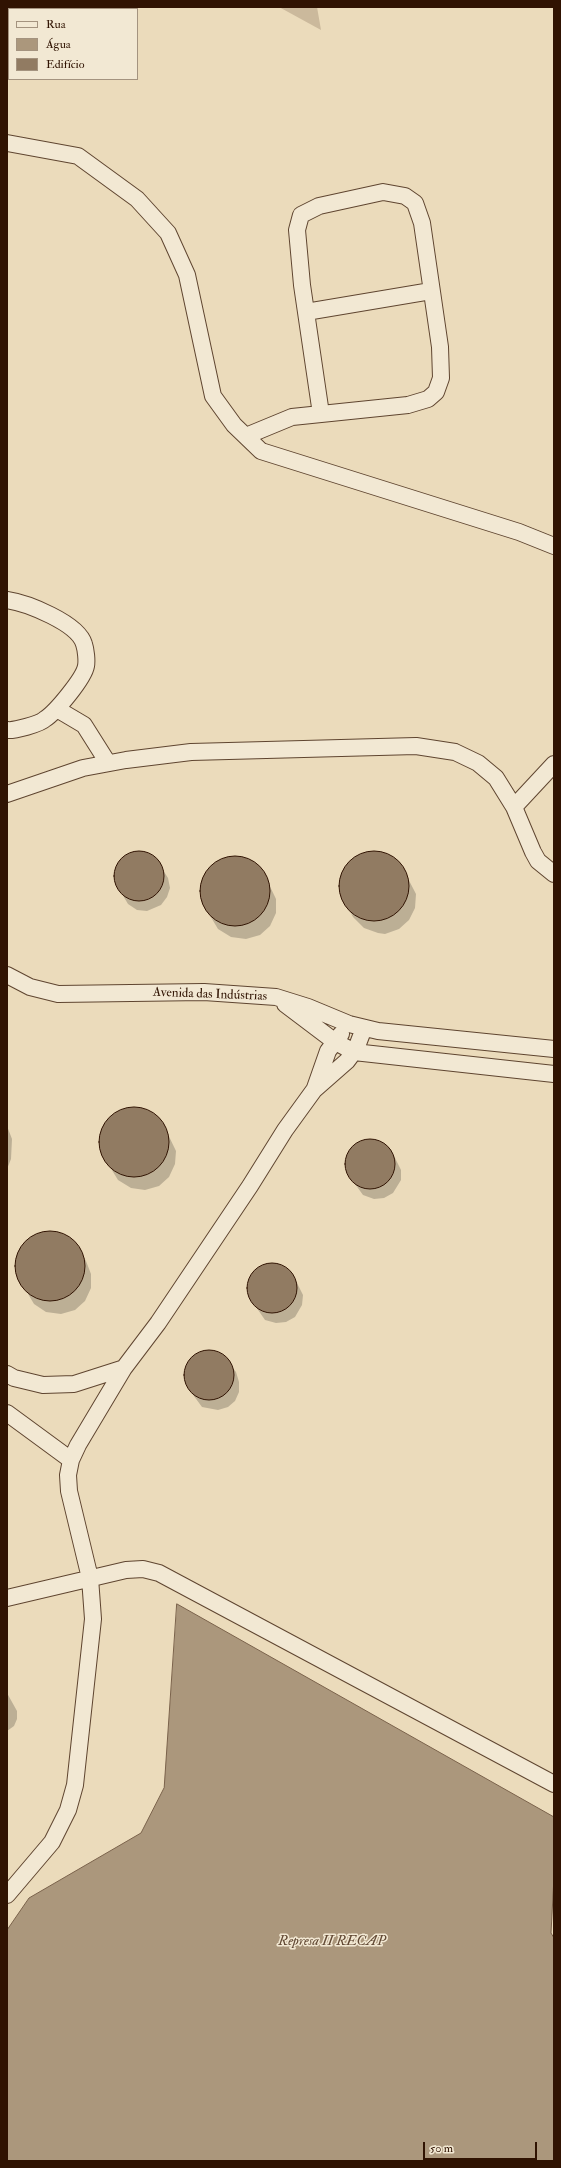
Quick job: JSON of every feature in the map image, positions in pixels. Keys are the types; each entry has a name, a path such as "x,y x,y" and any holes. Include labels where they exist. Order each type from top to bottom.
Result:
{"lane":[{"path":"7,143 78,156 137,199 168,233 186,275 213,396 234,425 261,451 519,532 554,546"},
{"path":"246,436 292,416 321,414 408,405 428,399 436,392 441,378 440,347 422,223 415,203 405,196 384,192 319,206 301,215 297,230 306,312 321,414"},
{"path":"306,312 431,291"},
{"path":"7,600 24,602 71,627 84,644 86,667 72,690 57,709 44,721 7,730"},
{"path":"57,709 84,725 108,763"},
{"path":"7,794 83,768 108,763 191,752 416,746 455,752 478,763 496,778 514,807 538,861 554,874"},
{"path":"514,807 554,764"},
{"name":"Avenida das Indústrias","path":"7,975 30,987 58,994 204,992 276,997 308,1007 356,1026 444,1039 554,1049"},
{"path":"276,997 334,1042 354,1052 554,1074"},
{"path":"7,1895 52,1842 68,1810 75,1785 93,1619 90,1578 68,1491 70,1460 124,1368 158,1323 250,1186 285,1130 314,1090 354,1052 359,1044 356,1026 334,1042 326,1056 314,1090"},
{"path":"7,1374 43,1385 74,1384 124,1368"},
{"path":"7,1413 70,1460"},
{"path":"7,1598 126,1570 143,1569 159,1573 554,1784"}],"shaded area":[{"path":"279,7 317,7 321,30"}],"water":[{"name":"Represa II RECAP","path":"177,1604 554,1817 554,1877 551,1933 554,1938 554,2161 7,2161 7,1930 29,1898 141,1833 164,1788"}],"building":[{"path":"134,851 144,851 157,858 164,871 164,881 157,894 144,901 134,901 125,897 118,890 114,881 114,871 118,862 125,855"},
{"path":"374,851 387,854 399,861 406,873 409,886 406,899 399,911 387,918 374,921 361,918 349,911 342,899 339,886 342,873 349,861 361,854"},
{"path":"235,856 248,859 260,866 267,878 270,891 267,904 260,916 248,923 235,926 222,923 210,916 203,904 200,891 203,878 210,866 222,859"},
{"path":"134,1107 147,1110 159,1117 166,1129 169,1142 166,1155 159,1167 147,1174 134,1177 121,1174 109,1167 102,1155 99,1142 102,1129 109,1117 121,1110"},
{"path":"365,1139 375,1139 388,1146 395,1159 395,1169 388,1182 375,1189 365,1189 356,1185 349,1178 345,1169 345,1159 349,1150 356,1143"},
{"path":"50,1231 63,1234 75,1241 82,1253 85,1266 82,1279 75,1291 63,1298 50,1301 37,1298 25,1291 18,1279 15,1266 18,1253 25,1241 37,1234"},
{"path":"267,1263 277,1263 290,1270 297,1283 297,1293 290,1306 277,1313 267,1313 258,1309 251,1302 247,1293 247,1283 251,1274 258,1267"},
{"path":"204,1350 214,1350 227,1357 234,1370 234,1380 227,1393 214,1400 204,1400 195,1396 188,1389 184,1380 184,1370 188,1361 195,1354"}]}
